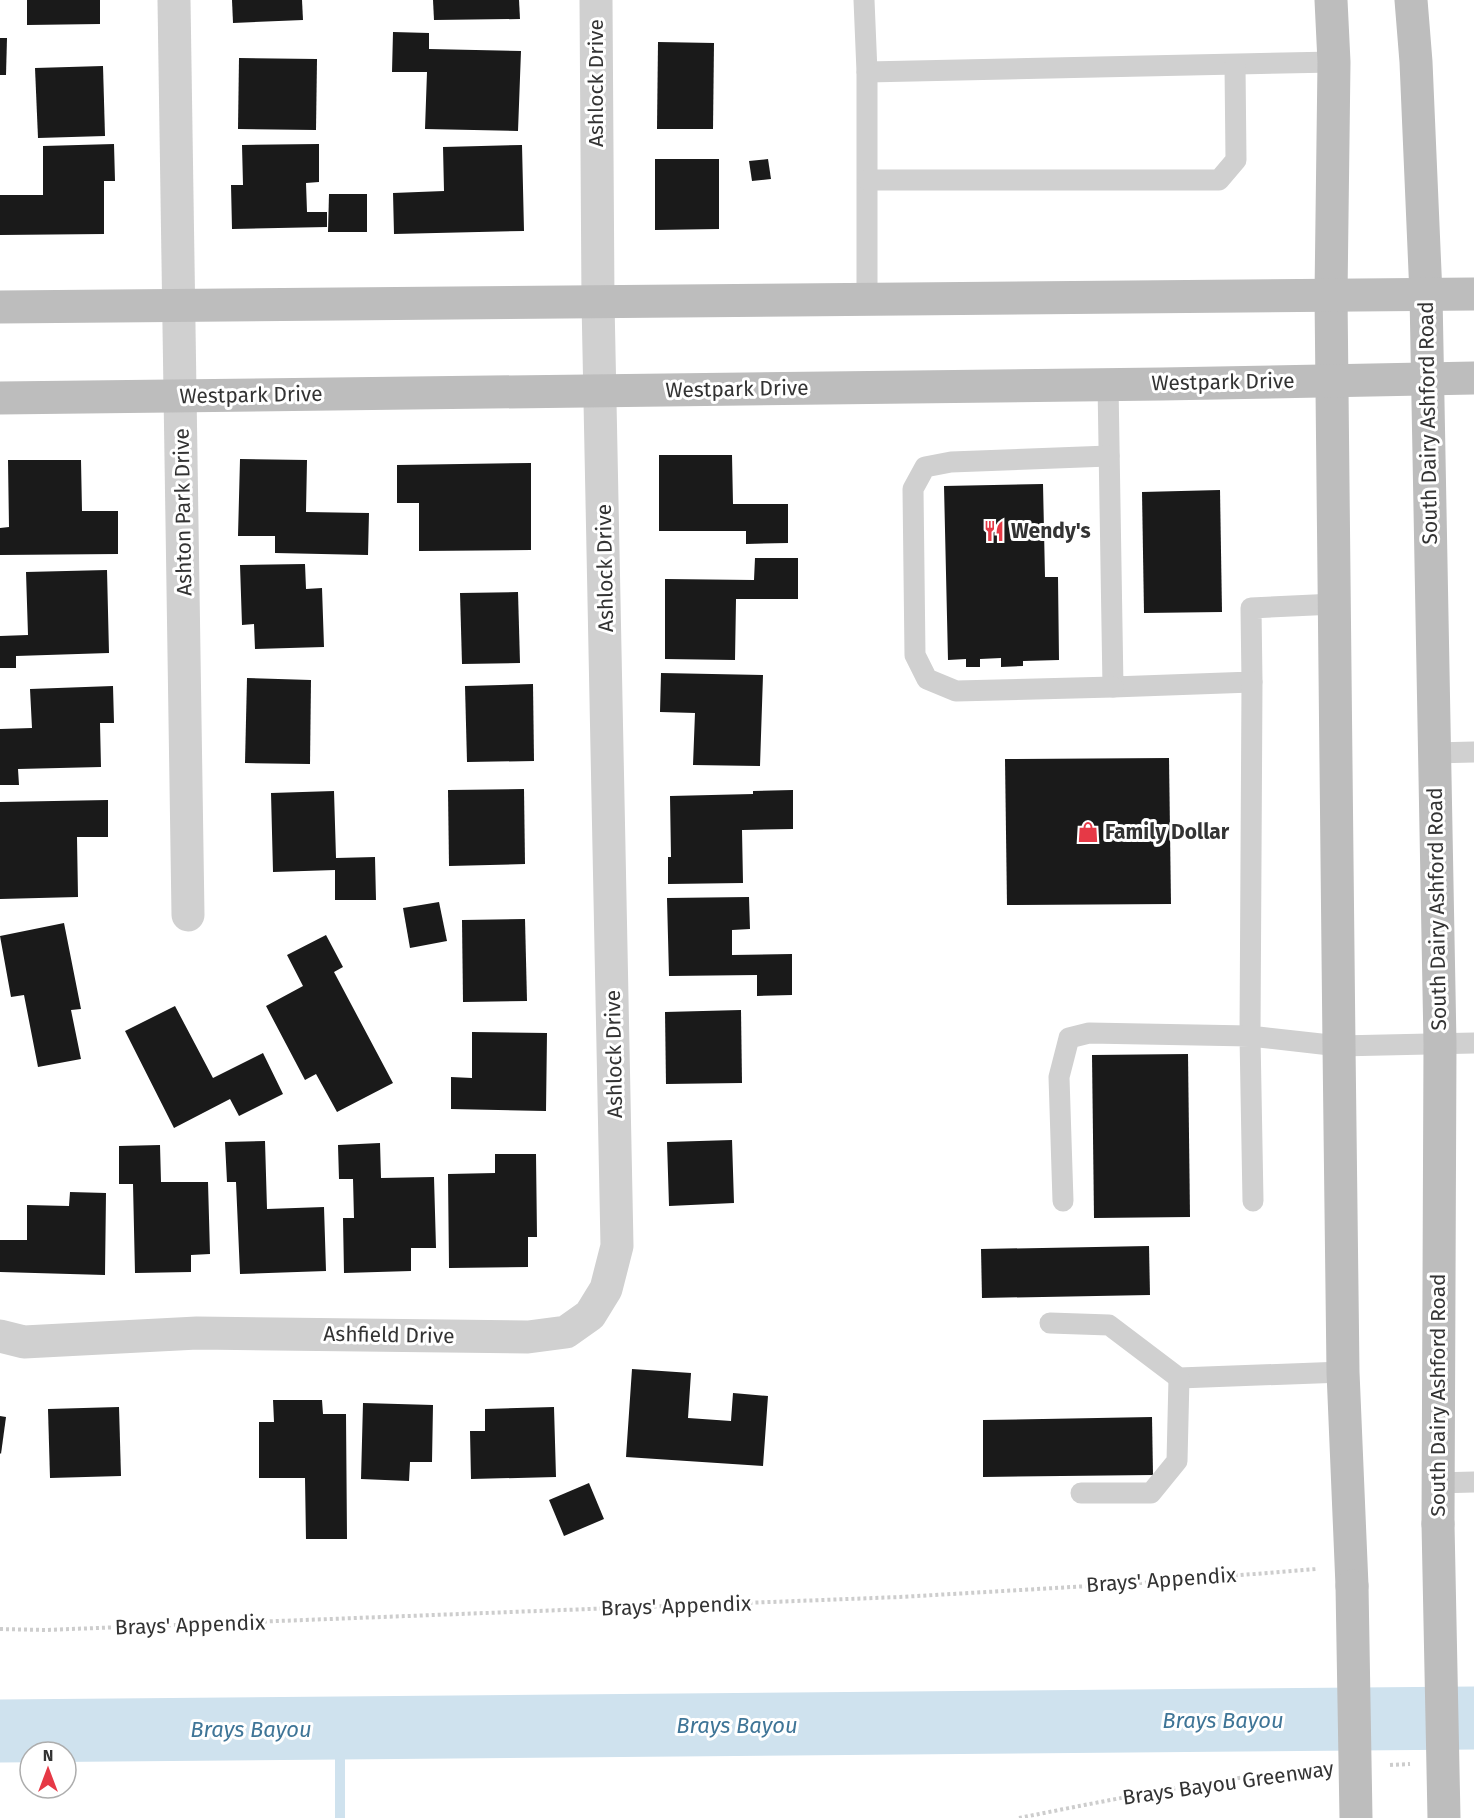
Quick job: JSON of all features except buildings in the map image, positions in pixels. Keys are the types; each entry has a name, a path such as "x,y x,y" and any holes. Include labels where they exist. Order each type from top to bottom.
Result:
{"main road":[{"path":"1331,0 1334,62 1331,295 1343,1372 1352,1576 1356,1818"},
{"name":"South Dairy Ashford Road","path":"1411,0 1416,62 1426,295 1440,1044 1437,1524 1444,1818"},
{"path":"0,307 1474,294"},
{"name":"Westpark Drive","path":"0,398 1474,378"}],"street":[{"name":"Ashton Park Drive","path":"174,0 188,915"},
{"name":"Ashlock Drive","path":"596,0 598,302 616,1137"},
{"name":"Ashfield Drive","path":"0,1336 24,1342 197,1333 528,1337 566,1332 590,1315 606,1289 617,1246 616,1137"}],"lane":[{"path":"864,0 867,72 867,299"},
{"path":"867,72 1334,62"},
{"path":"868,180 1218,180 1236,160 1235,65"},
{"path":"1108,384 1113,687"},
{"path":"1108,456 951,462 925,467 912,489 915,654 927,679 956,691 1252,682"},
{"path":"1253,1201 1250,1036 1251,608 1335,604"},
{"path":"1433,753 1474,752"},
{"path":"1063,1201 1059,1077 1069,1038 1089,1033 1250,1036 1339,1046 1474,1043"},
{"path":"1050,1323 1109,1324 1179,1378 1343,1372"},
{"path":"1081,1493 1151,1493 1177,1461 1179,1378"},
{"path":"1437,1483 1474,1482"}],"path":[{"name":"Brays' Appendix","path":"0,1629 45,1630 900,1597 1141,1582 1352,1576"},
{"path":"1382,1765 1416,1764"},
{"name":"Brays Bayou Greenway","path":"1019,1818 1230,1779 1326,1767"}],"waterway":[{"name":"Brays Bayou","path":"0,1731 1474,1718"},
{"path":"340,1728 340,1818"}],"place":[{"name":"Wendy's","path":"994,531"},
{"name":"Family Dollar","path":"1088,832"}]}
